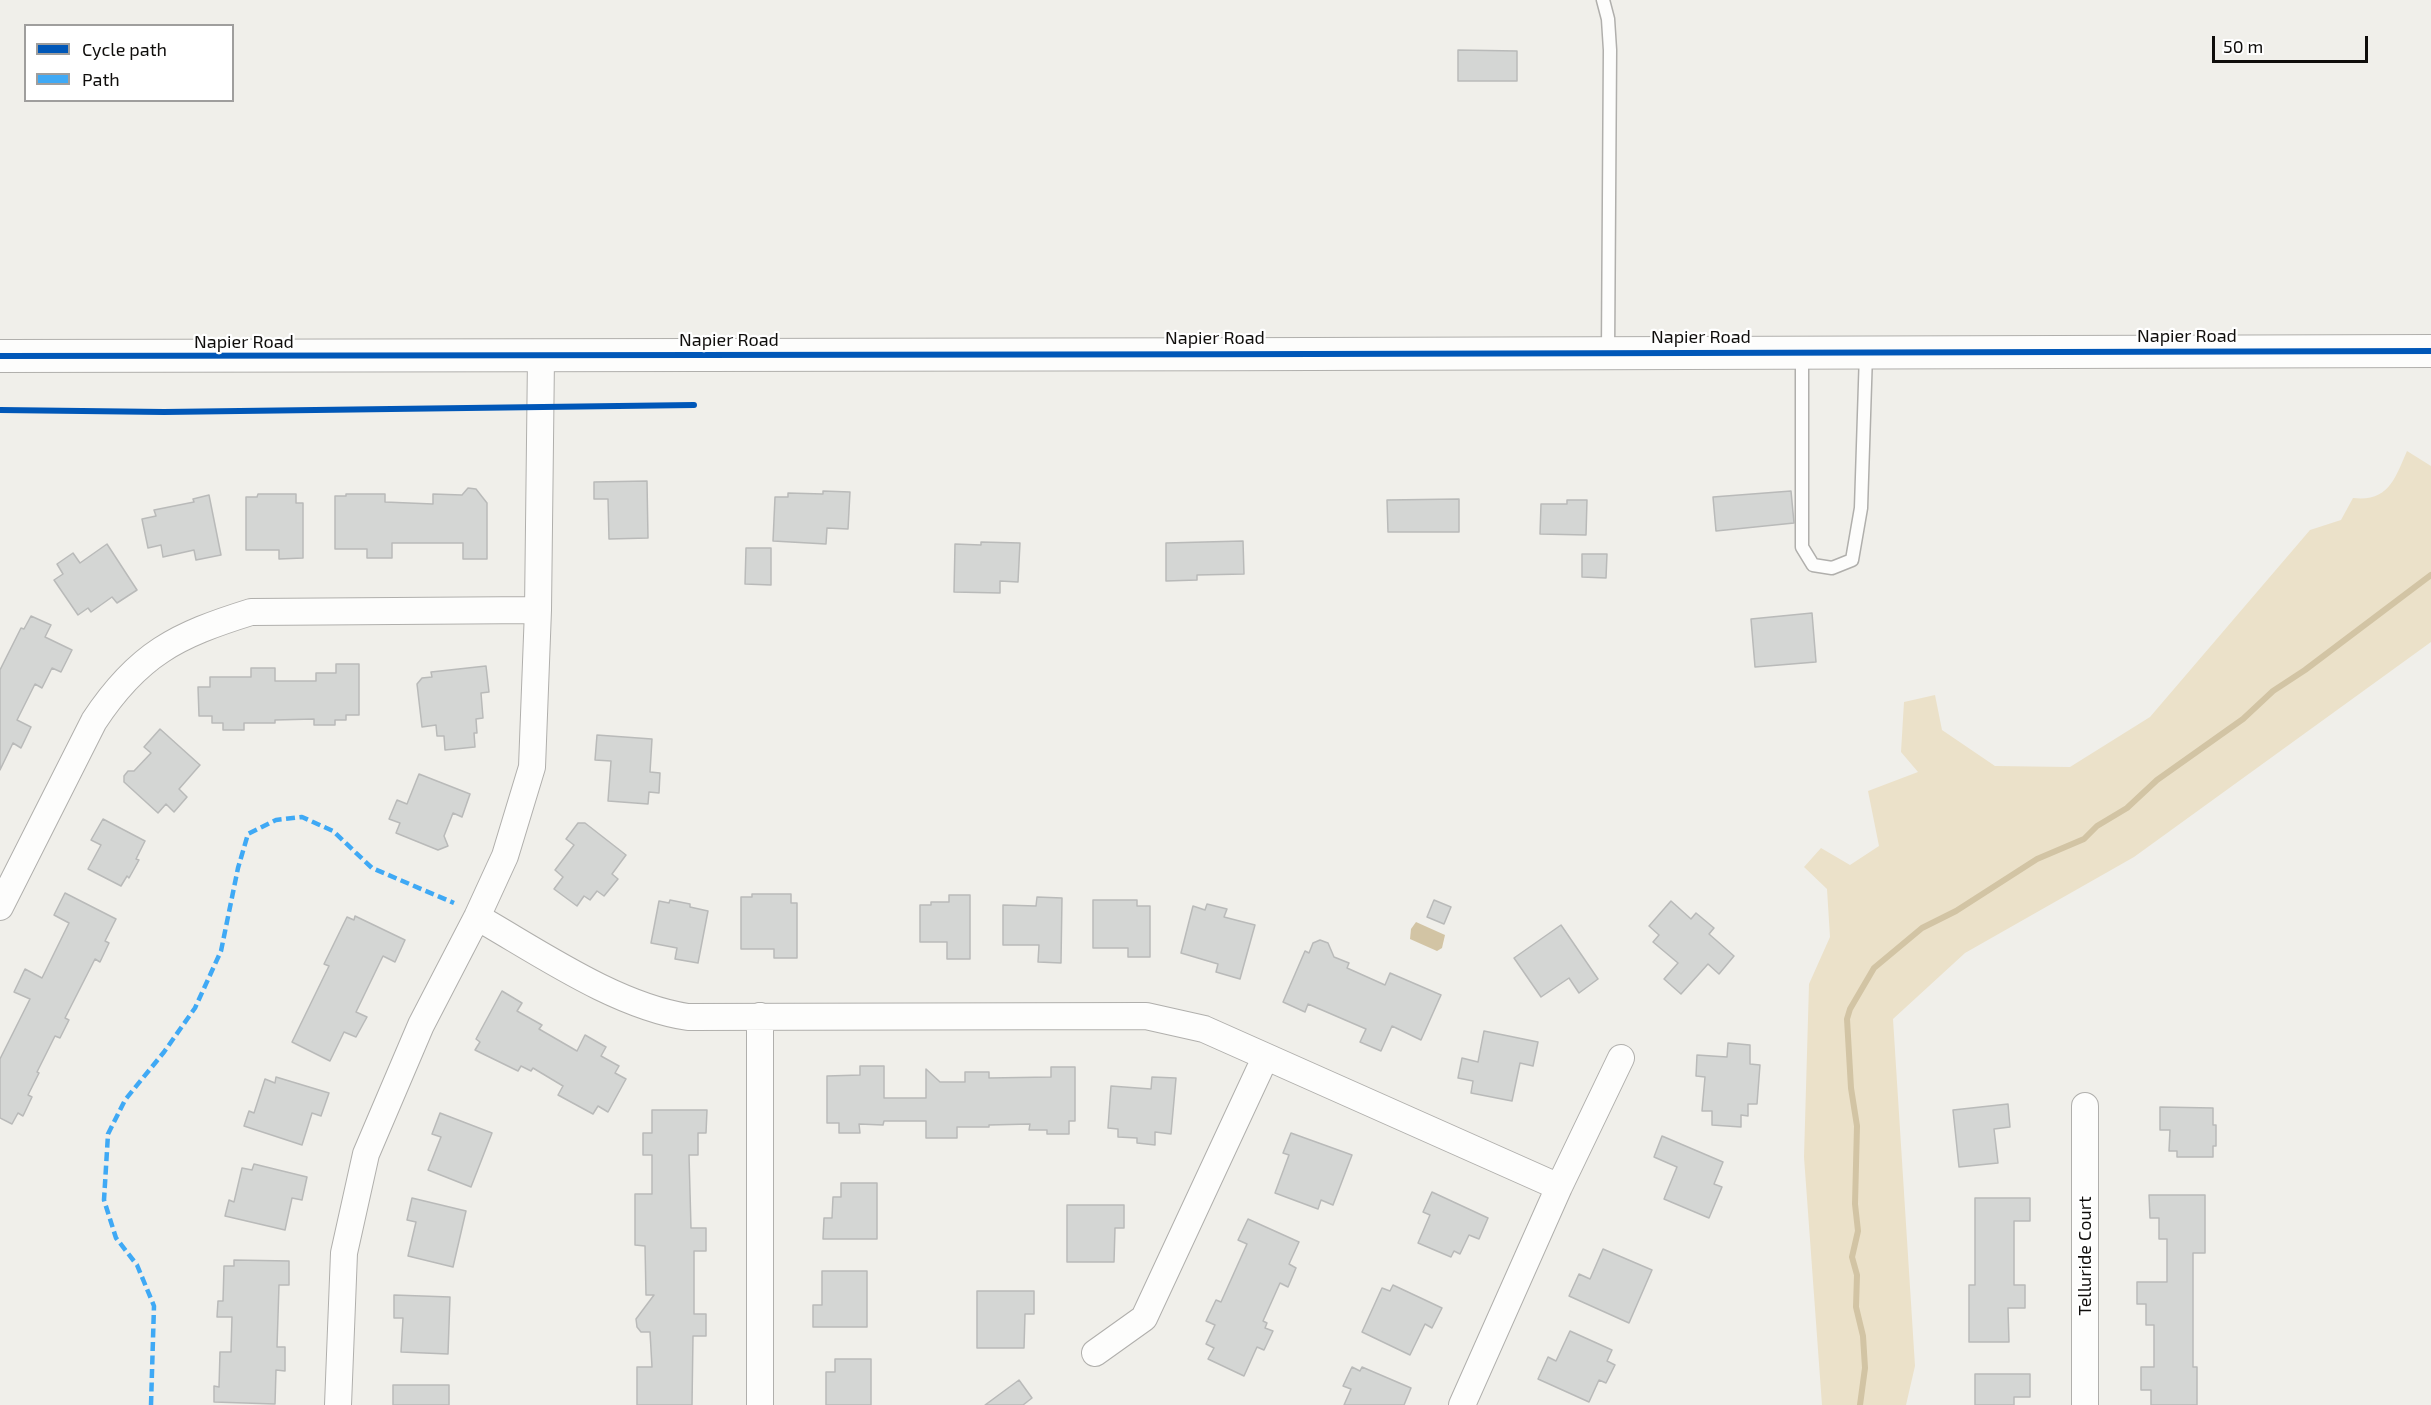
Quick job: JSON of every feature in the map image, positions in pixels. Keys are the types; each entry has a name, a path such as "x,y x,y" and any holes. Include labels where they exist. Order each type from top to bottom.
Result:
{"street":[{"name":"Napier Road","path":"0,356 541,357 2431,351"},
{"path":"338,1405 344,1253 366,1155 421,1024 505,856 532,767 538,610 541,357"},
{"path":"0,908 94,722 107,702 140,665 157,651 207,626 251,612 538,610"},
{"path":"477,916 592,982 653,1009 688,1017 1146,1016 1204,1029 1559,1187"},
{"path":"760,1016 760,1405"},
{"path":"1095,1353 1144,1318 1265,1058"},
{"path":"1462,1405 1559,1187 1621,1058"},
{"name":"Telluride Court","path":"2085,1106 2085,1405"}],"lane":[{"path":"1603,0 1608,18 1610,50 1608,352"},
{"path":"1802,352 1802,547 1813,565 1832,568 1852,560 1861,508 1866,351"}],"shaded area":[{"path":"2407,451 2431,466 2431,642 2134,857 1965,953 1893,1019 1915,1366 1906,1405 1822,1405 1804,1157 1809,984 1830,937 1827,889 1804,867 1821,848 1850,865 1879,846 1868,791 1918,772 1901,752 1904,702 1935,695 1942,730 1995,766 2070,767 2150,717 2310,530 2341,520 2353,498 2375,496 2383,492 2394,479"},
{"path":"1416,922 1445,935 1442,948 1437,951 1410,939 1411,929"}],"building":[{"path":"1458,50 1517,51 1517,81 1458,81"},
{"path":"647,481 648,538 609,539 608,499 594,499 594,482"},
{"path":"468,488 476,489 487,503 487,559 463,559 463,543 392,543 392,558 367,558 367,549 335,549 335,496 385,494 385,502 433,504 433,494 462,495"},
{"path":"823,491 850,492 848,529 827,528 826,544 773,541 775,497 788,497 788,493 823,494"},
{"path":"1791,491 1794,523 1716,531 1713,497"},
{"path":"258,494 296,494 296,503 303,503 303,558 279,559 279,550 246,550 246,497 257,497"},
{"path":"209,495 221,555 196,560 194,550 163,557 161,545 148,548 142,519 156,516 154,510 194,502 193,499"},
{"path":"1459,499 1459,532 1388,532 1387,500"},
{"path":"1567,500 1587,500 1586,535 1540,534 1541,504 1567,504"},
{"path":"1243,541 1244,574 1197,575 1197,580 1166,581 1166,543"},
{"path":"981,542 1020,543 1018,582 1000,581 1000,593 954,592 955,544 981,545"},
{"path":"107,544 137,590 117,603 112,597 91,612 88,608 78,615 54,580 63,574 57,564 73,553 80,563"},
{"path":"746,548 771,548 771,585 745,584"},
{"path":"1582,554 1607,554 1606,578 1582,577"},
{"path":"1812,613 1816,662 1755,667 1751,619"},
{"path":"31,616 51,625 45,637 72,650 61,672 52,668 42,688 35,684 17,720 31,727 21,748 13,743 0,770 0,670 21,628 24,629"},
{"path":"336,664 359,664 359,715 346,715 346,720 335,720 335,725 314,725 314,719 275,720 275,723 244,723 244,730 223,730 223,723 212,723 212,716 199,716 198,687 210,687 210,677 251,677 251,668 275,668 275,681 316,681 316,673 336,673"},
{"path":"486,666 489,692 481,693 483,718 476,719 475,747 445,750 444,736 437,736 436,725 422,727 417,684 422,678 432,677 431,672"},
{"path":"160,729 200,765 179,789 187,797 174,812 166,804 158,813 124,782 124,776 128,771 134,771 151,753 144,747"},
{"path":"597,735 652,739 650,772 660,773 659,793 649,792 648,804 608,801 611,761 595,760"},
{"path":"419,774 470,794 462,817 453,813 444,836 448,846 438,850 396,833 400,823 389,819 397,800 407,804"},
{"path":"103,819 145,841 136,859 139,860 129,878 127,876 121,886 88,869 101,845 91,840"},
{"path":"578,823 585,823 626,855 612,874 618,879 604,896 597,891 590,900 584,896 577,906 554,889 563,877 555,870 574,845 566,839"},
{"path":"65,893 116,919 105,941 109,943 100,962 95,959 65,1018 69,1020 60,1038 55,1036 37,1072 39,1073 28,1095 32,1097 23,1116 18,1113 12,1124 0,1118 0,1059 30,999 14,992 25,969 42,978 69,923 54,915"},
{"path":"752,894 791,894 791,903 797,903 797,958 774,958 774,949 741,949 741,897 752,897"},
{"path":"949,895 970,895 970,959 947,959 947,942 920,942 920,905 931,905 931,902 949,902"},
{"path":"1037,897 1062,898 1061,963 1038,962 1039,945 1003,945 1003,905 1036,906"},
{"path":"670,900 708,911 698,963 675,959 677,948 651,943 659,901 669,903"},
{"path":"1093,900 1137,900 1137,906 1150,906 1150,957 1128,957 1128,948 1093,948"},
{"path":"1434,900 1451,907 1444,924 1427,917"},
{"path":"1671,901 1691,919 1696,913 1714,928 1709,934 1734,956 1719,974 1708,964 1681,994 1664,979 1678,963 1653,942 1659,935 1649,926"},
{"path":"1207,904 1227,909 1224,917 1255,925 1240,979 1216,972 1218,964 1181,953 1193,906 1205,910"},
{"path":"355,916 405,940 395,962 383,956 356,1012 367,1017 356,1037 344,1032 330,1061 292,1042 329,966 324,964 347,917 354,920"},
{"path":"1561,925 1598,979 1579,993 1569,978 1541,997 1514,958"},
{"path":"1320,940 1328,943 1334,957 1349,963 1347,968 1385,985 1390,973 1441,995 1421,1040 1392,1026 1381,1051 1360,1042 1366,1029 1308,1004 1305,1012 1283,1002 1305,951 1309,953 1313,943"},
{"path":"502,991 522,1003 517,1011 542,1025 539,1029 577,1051 585,1035 606,1047 601,1056 619,1066 615,1073 626,1079 608,1112 598,1106 593,1114 558,1095 563,1086 533,1068 531,1071 521,1066 518,1071 475,1050 480,1042 476,1039"},
{"path":"1484,1031 1538,1042 1533,1066 1520,1063 1512,1101 1471,1093 1473,1081 1458,1078 1462,1058 1478,1062"},
{"path":"1728,1043 1750,1045 1750,1064 1760,1065 1757,1104 1748,1104 1748,1116 1741,1115 1741,1127 1712,1125 1712,1111 1702,1111 1705,1077 1696,1076 1697,1055 1727,1057"},
{"path":"860,1066 884,1066 884,1098 926,1098 926,1069 940,1082 965,1082 965,1072 989,1072 989,1078 1051,1077 1051,1067 1075,1067 1075,1121 1069,1121 1069,1134 1047,1134 1047,1130 1029,1130 1030,1124 989,1125 989,1127 957,1127 957,1138 926,1138 926,1121 884,1121 883,1125 859,1124 860,1133 839,1133 839,1123 827,1123 827,1076 860,1075"},
{"path":"276,1077 329,1093 321,1116 312,1113 302,1145 244,1126 249,1111 254,1113 265,1079 275,1083"},
{"path":"1152,1077 1176,1078 1171,1134 1155,1132 1155,1145 1137,1143 1137,1138 1118,1137 1118,1129 1108,1128 1111,1086 1151,1089"},
{"path":"2008,1104 2010,1127 1994,1129 1998,1163 1959,1167 1953,1110"},
{"path":"2160,1107 2213,1108 2216,1146 2213,1146 2213,1157 2177,1157 2177,1151 2169,1151 2170,1130 2160,1130"},
{"path":"652,1110 707,1110 706,1133 698,1133 698,1155 689,1155 691,1228 706,1228 706,1251 694,1251 694,1314 706,1314 706,1336 693,1336 692,1405 637,1405 637,1367 652,1367 650,1332 641,1332 637,1327 636,1319 654,1295 646,1295 645,1246 635,1245 635,1194 652,1194 652,1155 643,1155 643,1133 652,1133"},
{"path":"440,1113 492,1133 471,1187 428,1170 441,1137 432,1134"},
{"path":"1291,1133 1352,1155 1333,1205 1321,1200 1318,1209 1275,1193 1289,1155 1283,1153"},
{"path":"1662,1136 1723,1162 1714,1184 1722,1187 1709,1218 1664,1199 1677,1167 1654,1157"},
{"path":"254,1164 307,1177 302,1200 292,1198 285,1230 225,1216 229,1200 234,1202 242,1168 252,1170"},
{"path":"841,1183 877,1183 877,1239 823,1239 824,1218 832,1218 833,1197 841,1197"},
{"path":"1432,1192 1488,1218 1479,1239 1469,1235 1460,1254 1454,1251 1451,1257 1418,1243 1430,1215 1423,1212"},
{"path":"2149,1195 2205,1195 2205,1253 2193,1253 2193,1367 2197,1367 2197,1405 2151,1405 2151,1390 2141,1390 2141,1367 2154,1367 2154,1325 2146,1325 2146,1304 2137,1304 2137,1282 2167,1282 2167,1239 2159,1239 2159,1218 2150,1218"},
{"path":"412,1198 466,1211 453,1267 408,1256 416,1222 407,1220"},
{"path":"1975,1198 2030,1198 2030,1221 2014,1221 2014,1285 2025,1285 2025,1308 2008,1308 2009,1342 1969,1342 1969,1285 1975,1285"},
{"path":"1067,1205 1124,1205 1124,1228 1115,1228 1114,1262 1067,1262"},
{"path":"1248,1219 1299,1242 1289,1264 1296,1268 1288,1287 1280,1283 1263,1321 1267,1323 1265,1328 1273,1331 1264,1350 1257,1347 1244,1376 1208,1359 1214,1348 1206,1344 1215,1325 1206,1321 1216,1300 1221,1302 1247,1244 1238,1240"},
{"path":"1603,1249 1652,1270 1629,1323 1569,1296 1579,1274 1590,1279"},
{"path":"234,1260 289,1261 289,1285 279,1285 277,1347 285,1347 285,1371 276,1370 275,1404 214,1402 214,1386 219,1387 220,1352 231,1352 232,1317 217,1317 218,1301 223,1301 224,1266 234,1266"},
{"path":"822,1271 867,1271 867,1327 813,1327 813,1305 822,1305"},
{"path":"1393,1285 1442,1308 1432,1328 1425,1324 1410,1355 1362,1332 1382,1288 1390,1291"},
{"path":"977,1291 1034,1291 1034,1314 1025,1314 1024,1348 977,1348"},
{"path":"394,1295 450,1297 448,1354 401,1352 403,1318 394,1318"},
{"path":"1570,1331 1612,1350 1607,1361 1615,1365 1606,1383 1599,1380 1589,1402 1538,1379 1548,1357 1556,1361"},
{"path":"835,1359 871,1359 871,1405 826,1405 826,1372 835,1372"},
{"path":"1352,1367 1360,1371 1362,1367 1411,1388 1404,1405 1344,1405 1351,1389 1343,1386"},
{"path":"1975,1374 2030,1374 2030,1397 2014,1397 2014,1405 1975,1405"},
{"path":"1019,1380 1032,1398 1023,1405 985,1405"},
{"path":"393,1385 449,1385 449,1405 393,1405"}],"waterway":[{"path":"1860,1405 1865,1368 1863,1336 1856,1307 1857,1275 1852,1257 1858,1231 1855,1204 1857,1126 1851,1088 1847,1019 1850,1009 1874,968 1922,928 1956,911 2037,859 2084,839 2097,826 2127,808 2157,780 2243,719 2273,691 2305,670 2431,575"}],"marked path":[{"path":"151,1405 154,1306 137,1265 116,1238 104,1200 108,1134 125,1100 164,1052 195,1008 221,951 238,868 248,834 276,820 302,817 333,831 372,868 454,903"}],"cycle path":[{"path":"0,356 2431,351"},
{"path":"0,410 164,412 694,405"}]}
